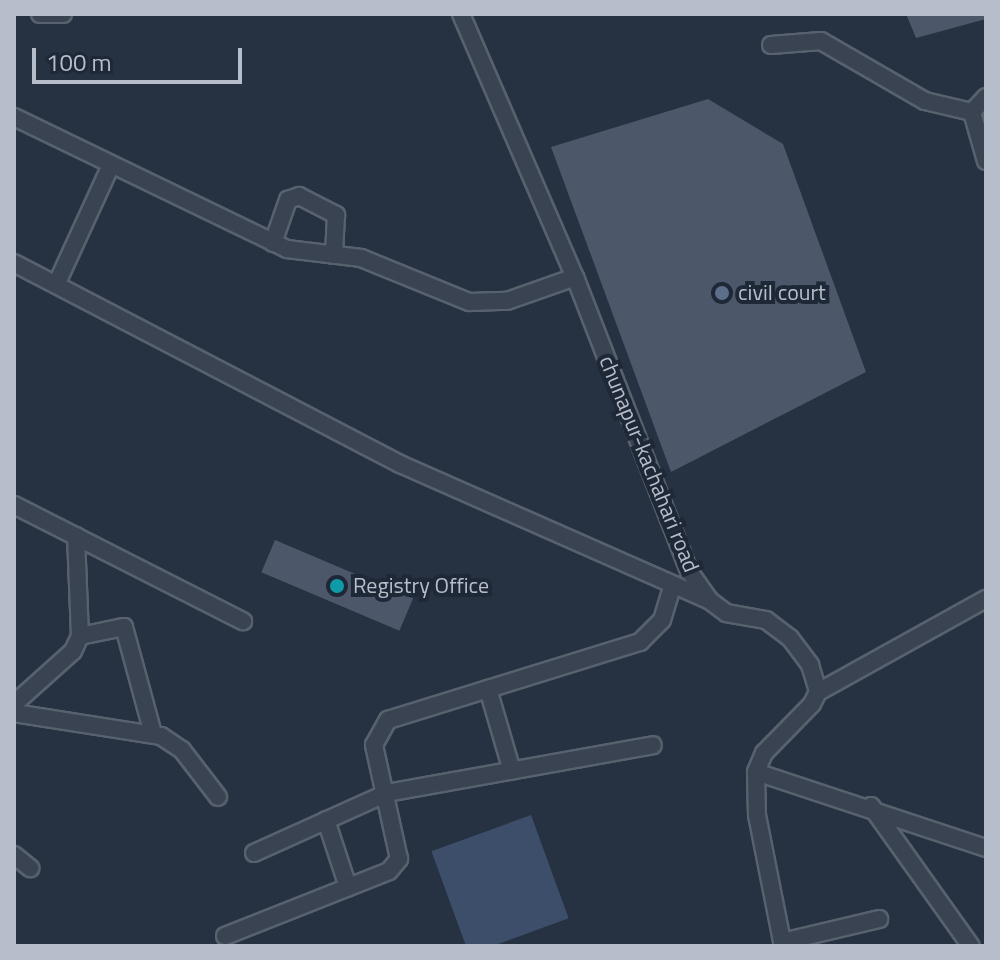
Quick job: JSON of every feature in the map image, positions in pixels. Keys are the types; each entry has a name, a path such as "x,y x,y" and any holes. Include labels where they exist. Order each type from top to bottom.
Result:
{"street":[{"path":"40,14 63,14"},
{"name":"chunapur-kachahari road","path":"461,14 575,277 689,571 709,600"},
{"path":"771,45 821,41 925,101 972,112"},
{"path":"972,112 986,97"},
{"path":"972,112 986,161"},
{"path":"14,117 273,243 386,266 452,297 487,305 575,277"},
{"path":"57,283 111,165"},
{"path":"273,243 288,200 299,196 336,215 334,255"},
{"path":"14,263 390,459 672,588 709,600 726,613 766,620 790,638 818,692"},
{"path":"14,505 243,621"},
{"path":"14,704 73,651 80,636 76,536"},
{"path":"225,936 389,871 399,859 387,793 374,745 377,729 388,720 640,642 662,620 672,588"},
{"path":"879,919 783,944 757,815 756,772 764,753 800,719 818,692 986,599"},
{"path":"80,636 124,627 153,734"},
{"path":"488,689 512,771"},
{"path":"14,713 153,734 182,750 218,797"},
{"path":"254,853 387,793 653,745"},
{"path":"756,772 871,806 986,848"},
{"path":"871,806 971,946"},
{"path":"326,820 348,887"},
{"path":"14,855 30,868"}],"water":[{"path":"531,815 569,918 493,946 466,946 431,851"}],"building":[{"path":"906,14 986,14 986,19 916,38"},
{"name":"civil court","path":"708,99 783,144 866,372 671,472 551,147"},
{"name":"Registry Office","path":"275,540 413,599 399,631 261,572"}],"place":[{"name":"civil court","path":"722,293"},
{"name":"Registry Office","path":"337,586"}]}
